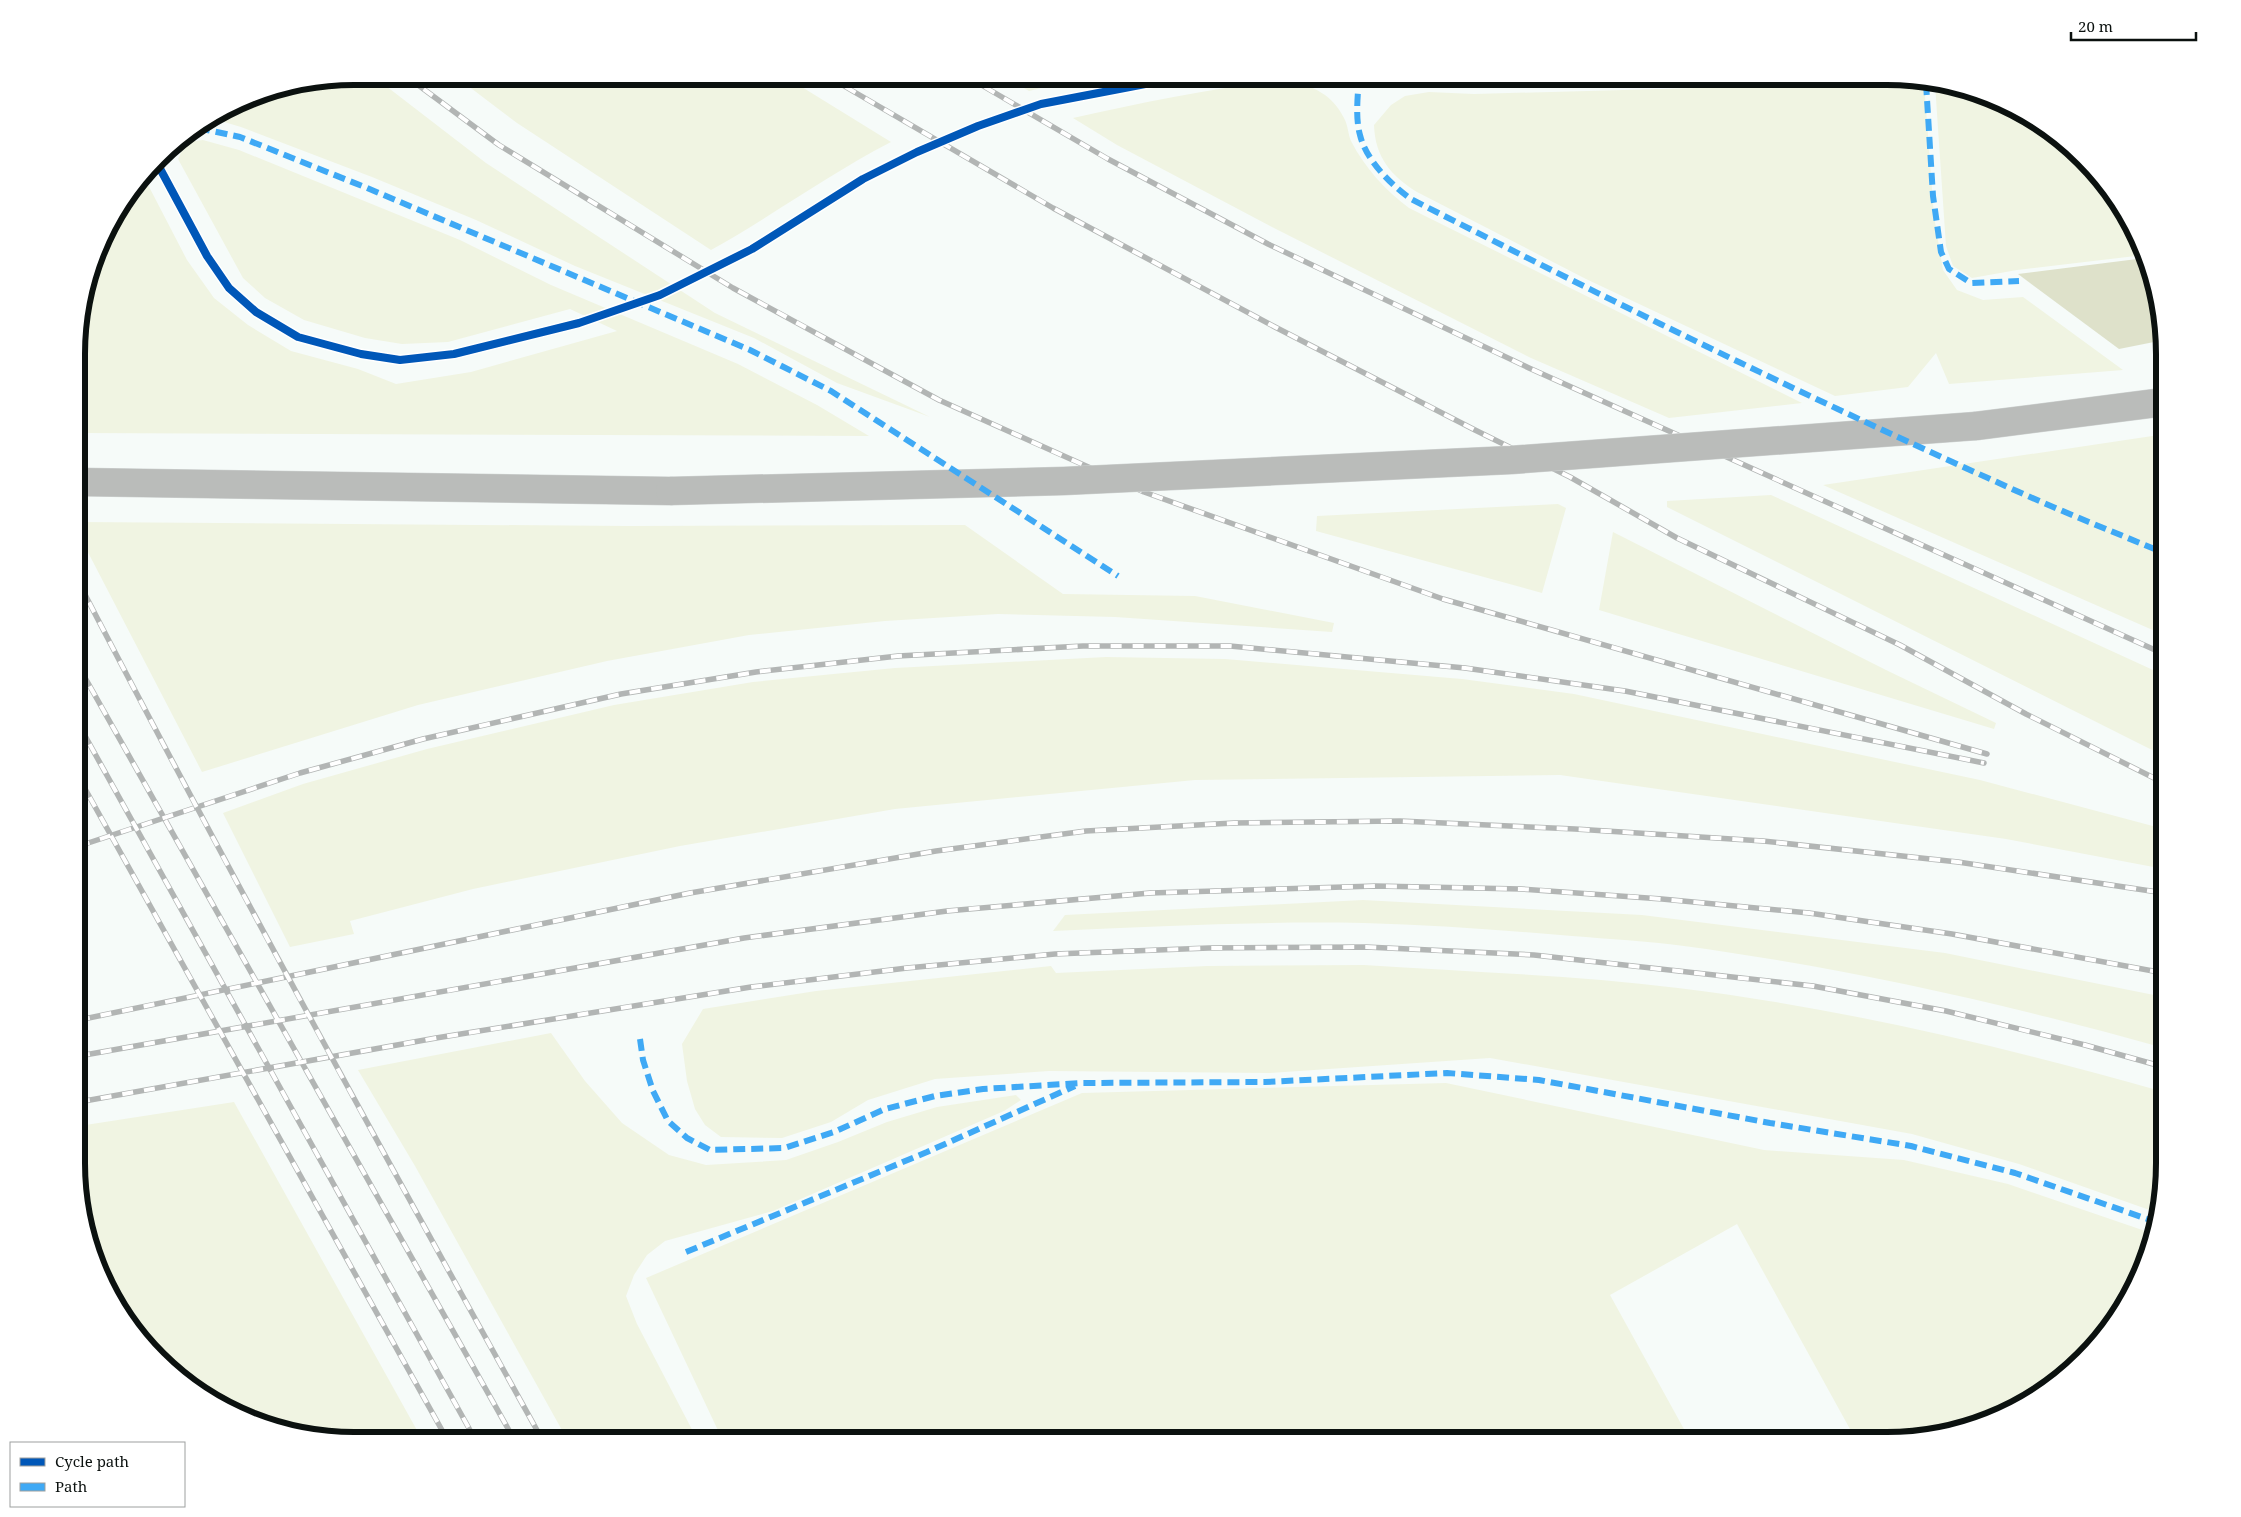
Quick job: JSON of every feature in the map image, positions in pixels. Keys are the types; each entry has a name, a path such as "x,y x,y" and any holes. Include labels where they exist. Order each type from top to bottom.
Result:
{"main road":[{"path":"85,482 670,490 1064,481 1501,461 1976,426 2156,403"}],"green space":[{"path":"385,85 486,163 715,313 930,417 837,383 754,338 575,266 476,220 372,177 220,121 268,99 302,90 319,87"},
{"path":"467,85 799,85 891,142 868,154 711,250 517,123"},
{"path":"1019,85 1053,85 1029,91"},
{"path":"1248,85 1303,85 1314,89 1328,97 1339,110 1344,118 1351,141 1369,169 1392,194 1409,208 1802,403 1669,418 1531,358 1274,228 1117,145 1073,118 1208,91"},
{"path":"1887,85 1924,87 1934,216 1943,270 1957,290 1983,300 2023,297 2123,370 1949,384 1936,353 1908,387 1835,396 1586,279 1417,192 1399,179 1386,164 1377,147 1375,136 1374,125 1391,105 1405,96 1429,92 1474,94"},
{"path":"1935,89 1973,99 2006,113 2051,141 2077,164 2100,190 2120,220 2137,256 2017,270 1972,278 1953,266 1946,246"},
{"path":"203,140 239,150 460,240 551,285 738,364 817,405 869,436 85,433 87,319 94,285 113,235 130,205 147,183 187,260 214,298 248,325 291,351 358,369 396,384 471,372 617,331 570,309 448,342 402,344 365,338 304,320 265,298 243,278 178,159 184,146 189,142"},
{"path":"2138,259 2151,302 2155,342 2119,349 2018,274"},
{"path":"2156,435 2156,631 1823,485"},
{"path":"1771,495 2156,671 2156,752 1667,507 1667,501"},
{"path":"1558,504 1566,508 1542,593 1316,531 1317,516"},
{"path":"85,522 629,526 965,525 1063,594 1195,596 1334,623 1332,632 1115,617 998,614 885,621 749,635 607,661 418,705 202,772 85,547"},
{"path":"1613,532 1886,670 1996,723 1994,729 1599,610"},
{"path":"1106,657 1225,659 1462,679 1574,694 1980,780 2156,827 2156,867 2006,839 1560,775 1195,780 895,809 680,846 473,889 350,921 354,934 290,947 223,813 303,784 427,749 614,705 753,682 895,668"},
{"path":"1363,900 1642,915 1945,953 2156,995 2156,1046 1986,1002 1866,976 1684,946 1468,928 1364,923 1247,923 1053,931 1065,915"},
{"path":"1364,965 1521,974 1678,988 1801,1006 1862,1018 1984,1045 2104,1075 2156,1090 2156,1163 2152,1211 2019,1164 1912,1134 1490,1058 1270,1073 1049,1071 935,1079 868,1100 831,1122 782,1138 721,1137 705,1125 695,1109 687,1081 682,1044 703,1009 816,991 1051,966 1056,973 1207,966"},
{"path":"551,1033 585,1081 622,1123 669,1155 706,1165 786,1160 887,1122 937,1107 1016,1095 1021,1100 1004,1111 773,1211 665,1241 647,1255 634,1275 626,1296 637,1324 693,1432 563,1432 415,1166 358,1070"},
{"path":"1446,1083 1764,1150 1904,1160 2008,1184 2147,1232 2128,1282 2111,1312 2089,1340 2064,1365 2036,1387 2006,1404 1973,1418 1922,1430 1852,1432 1737,1224 1610,1295 1686,1432 719,1432 646,1278 1082,1093"},
{"path":"234,1102 418,1432 319,1430 285,1423 251,1411 220,1396 177,1365 152,1340 130,1312 113,1282 99,1249 87,1198 85,1125"}],"railway":[{"path":"418,85 499,145 733,288 939,400 1144,492 1443,599 1987,754"},
{"path":"842,85 1053,208 1275,327 1570,477 1677,538 1900,645 2026,714 2156,779"},
{"path":"981,85 1108,159 1268,244 1529,368 2156,650"},
{"path":"85,594 192,799 308,1014 538,1432"},
{"path":"85,844 300,773 423,739 621,694 756,672 898,656 1083,646 1230,646 1465,668 1625,691 1984,763"},
{"path":"85,678 510,1432"},
{"path":"85,736 471,1432"},
{"path":"85,789 443,1432"},
{"path":"85,1019 690,893 936,851 1086,831 1234,823 1400,821 1575,829 1763,841 1958,862 2156,892"},
{"path":"85,1055 744,938 947,911 1150,893 1376,886 1521,889 1662,899 1809,913 1952,934 2156,972"},
{"path":"85,1101 436,1038 751,987 907,968 1055,954 1209,948 1366,947 1534,955 1813,986 1946,1011 2085,1045 2156,1065"}],"marked path":[{"path":"1358,85 1358,121 1363,144 1380,171 1395,187 1411,199 1630,309 1850,415 2019,492 2156,550"},
{"path":"1926,88 1933,196 1941,252 1949,269 1971,283 2019,281"},
{"path":"206,130 240,137 367,188 750,350 831,391 1118,576"},
{"path":"640,1039 643,1060 653,1091 668,1121 687,1138 710,1150 784,1148 834,1132 885,1109 935,1096 983,1089 1082,1083 1265,1082 1447,1073 1539,1080 1770,1123 1911,1146 2015,1173 2150,1220"},
{"path":"686,1252 927,1152 1075,1086"}],"cycle path":[{"path":"160,168 207,256 229,288 256,312 298,337 361,354 400,360 454,354 579,323 660,295 752,249 863,179 917,152 978,126 1041,104 1140,85"}]}
